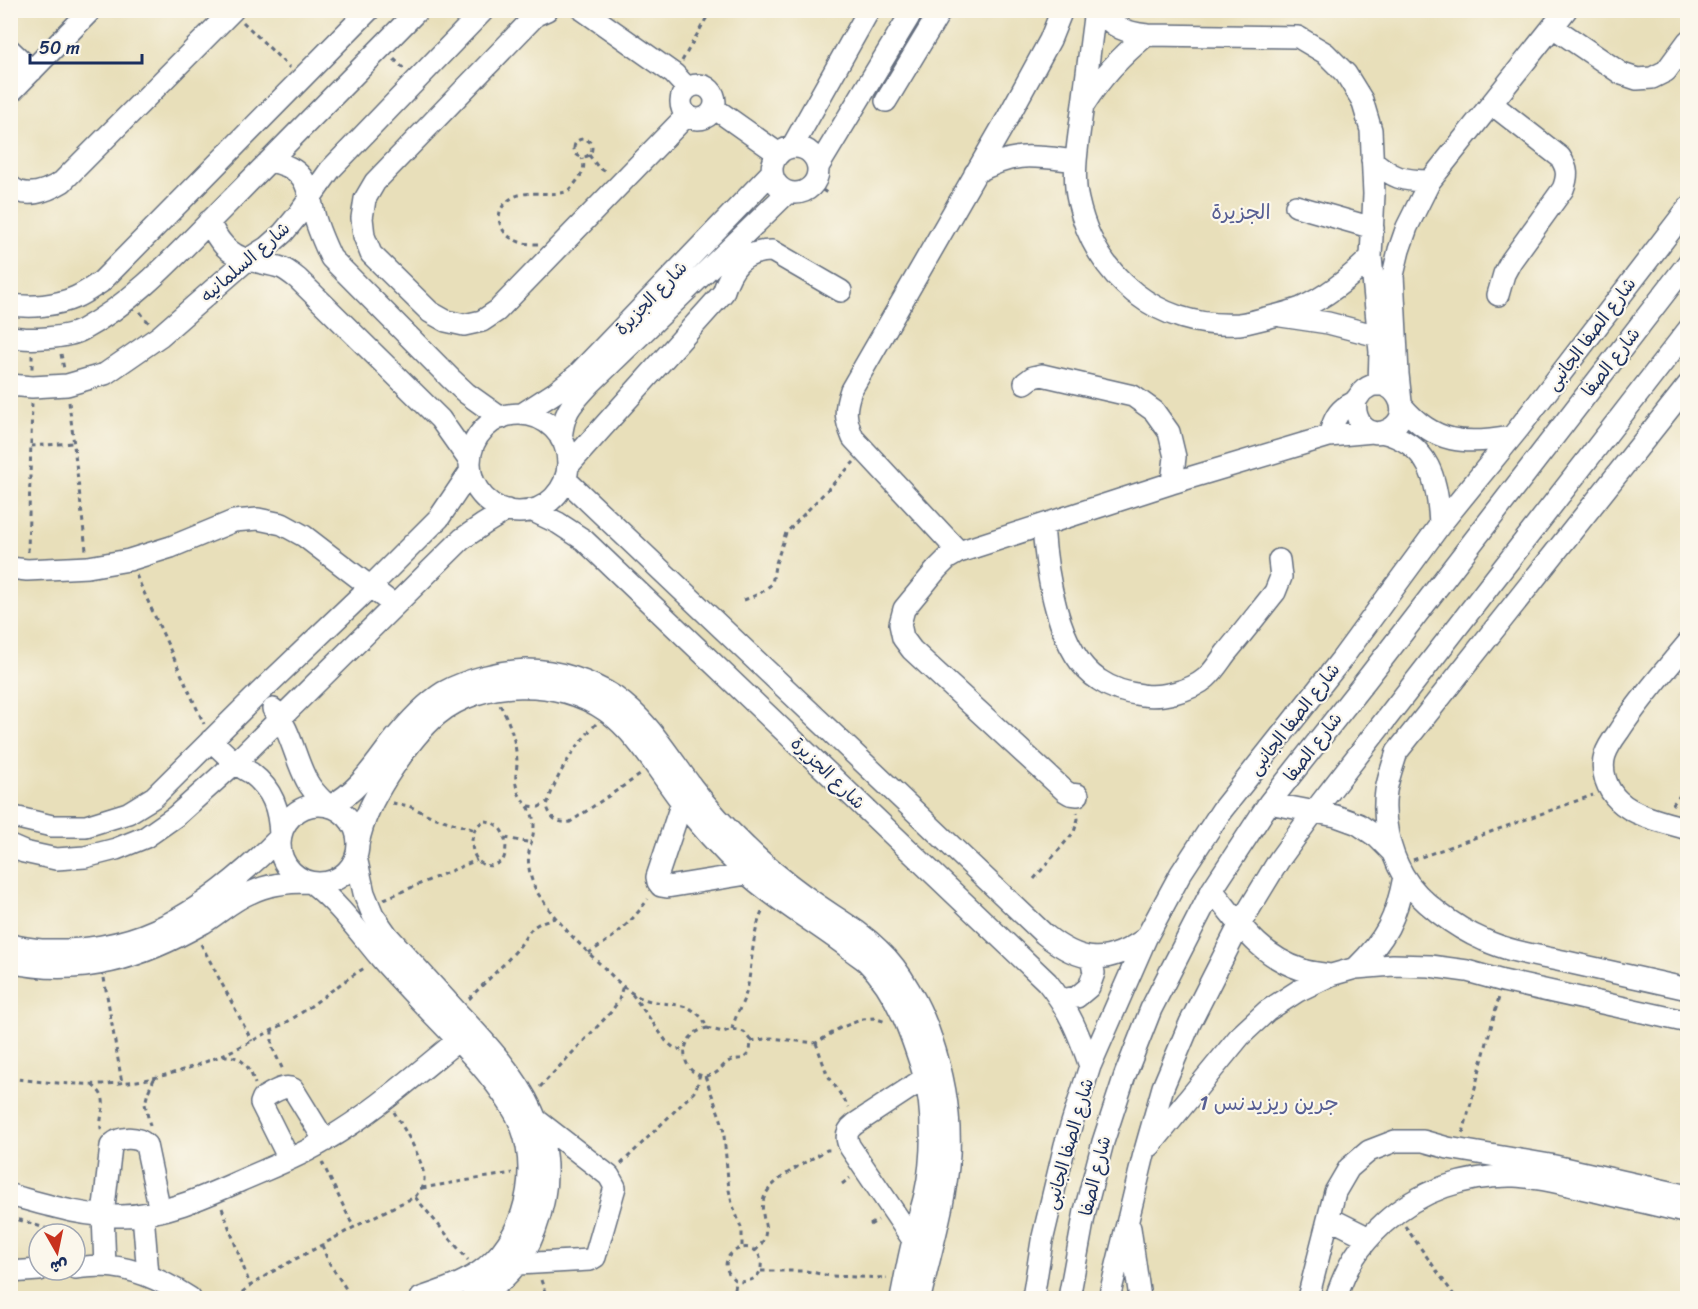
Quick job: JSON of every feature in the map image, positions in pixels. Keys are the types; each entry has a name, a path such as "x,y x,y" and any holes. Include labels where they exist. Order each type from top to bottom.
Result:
{"street":[{"path":"10,93 91,10"},
{"path":"10,304 22,307 48,304 75,297 101,282 369,10"},
{"path":"21,337 58,336 80,331 129,299 418,10"},
{"name":"شارع السلمانيه","path":"10,385 32,387 67,385 105,374 160,336 247,260 266,248 283,233 330,170 484,10"},
{"path":"547,10 536,15 375,182 365,199 362,218 364,236 371,254 430,312 446,321 464,325 482,321 497,311 687,115"},
{"path":"583,10 680,81 705,86 714,95 716,101 710,114 694,119 687,115 682,109 680,81"},
{"name":"شارع الجزيرة","path":"522,414 578,375 781,158 869,10"},
{"path":"781,158 777,184 788,192 802,192 820,182 913,10"},
{"path":"886,101 941,10"},
{"path":"959,552 853,438 846,423 846,406 851,390 1007,119 1050,40 1062,10"},
{"path":"1095,10 1076,161 1077,198 1088,235 1107,267 1134,293 1166,312 1203,323 1241,324 1299,309 1319,299 1346,280 1371,257"},
{"path":"1100,10 1108,21 1126,32 1147,36 1298,37 1325,53 1346,74 1362,100 1371,130 1374,194 1371,257 1380,352 1379,385"},
{"path":"1074,794 912,650 903,638 900,624 904,609 937,569 959,552 1172,483 1329,436 1390,429 1401,415 1393,275 1407,227 1430,181 1566,10"},
{"path":"10,186 15,190 31,193 48,190 62,182 232,11"},
{"path":"1553,27 1622,74 1637,79 1652,78 1666,71 1688,41"},
{"path":"1083,107 1095,86 1110,67 1147,36"},
{"path":"10,50 32,71"},
{"path":"1492,104 1560,157 1566,166 1567,178 1563,189 1511,261 1504,274 1498,295"},
{"path":"714,108 781,158"},
{"path":"1007,119 1011,133 1019,146 1031,156"},
{"path":"781,158 806,150 812,154 820,182"},
{"path":"975,173 1011,158 1031,156 1076,161"},
{"path":"1372,160 1388,174 1399,178 1409,181 1430,181"},
{"path":"269,161 284,164 296,171 306,183 318,228 331,258 451,379 466,393 501,417"},
{"name":"شارع الجزيرة","path":"561,439 568,408 590,384 788,192"},
{"path":"1296,206 1373,228"},
{"name":"شارع الصفا الجانبى","path":"1032,1299 1042,1241 1065,1144 1090,1066 1146,938 1181,873 1222,810 1341,660 1440,525 1688,208"},
{"path":"209,221 214,234 223,246 234,254 247,260 284,269 298,279 440,419 470,466 475,485 483,496 494,505 519,512 545,504 557,494 566,473 723,293 729,275 741,260 758,251 771,251 841,291"},
{"name":"شارع الصفا","path":"1069,1299 1085,1211 1103,1142 1125,1075 1151,1009 1212,890 1269,803 1688,263"},
{"path":"1278,315 1328,323 1378,336"},
{"path":"1109,1299 1144,1154 1163,1087 1190,1023 1240,924 1279,860 1313,813 1688,330"},
{"path":"1025,383 1033,377 1042,375 1133,396 1154,411 1169,432 1175,458 1172,483"},
{"path":"1329,436 1334,421 1343,408 1356,400 1365,389 1379,385 1388,387 1396,393 1401,404 1415,421 1435,434 1461,440 1486,441 1515,432 1545,447"},
{"path":"1356,968 1375,950 1389,928 1399,903 1399,865 1388,834 1385,813 1386,792 1397,752 1688,385"},
{"path":"1356,400 1354,410 1357,420 1364,428 1396,435 1410,443 1419,452 1432,476 1439,500 1440,525"},
{"path":"10,815 52,826 86,826 128,813 154,797 439,518 470,466 472,447 489,424 501,417 522,414 538,418 551,426 567,452 566,473"},
{"path":"1419,452 1435,434"},
{"name":"شارع الجزيرة","path":"566,473 810,712 1044,934 1067,950 1091,958 1111,957 1130,950 1146,938"},
{"path":"10,846 24,852 56,858 85,856 116,849 146,837 176,816 235,763 462,539 507,510"},
{"name":"شارع الجزيرة","path":"531,510 558,523 584,540 1047,982 1062,1000 1078,1031 1090,1066"},
{"path":"19,569 88,567 129,560 171,547 234,521 258,519 282,524 304,536 394,605"},
{"path":"1043,525 1045,560 1052,594 1062,627 1077,659 1097,679 1123,692 1152,697 1180,692 1206,678 1275,592 1281,577 1279,560"},
{"path":"1688,643 1614,739 1605,755 1604,773 1609,789 1620,803 1636,812 1688,829"},
{"path":"1341,660 1367,679"},
{"path":"10,945 45,951 82,949 117,943 153,931 179,918 255,861 280,836 290,817 299,810 308,806 329,806 356,789 397,736 420,711 444,693 466,683 492,675 528,670 561,674 590,684 633,711 655,736 705,803 747,848 810,900 839,929 886,987 930,1034 942,1073 948,1114 949,1155 943,1196 920,1299"},
{"path":"10,962 35,967 63,968 122,959 161,946 250,892 288,882 323,883 334,880 351,867 371,803 394,766 421,731 438,715 462,700 505,688 532,686 573,695 592,702 608,712 625,728 655,764 682,802 715,841 747,873 774,895 839,929"},
{"path":"259,693 280,717 312,789 329,806 350,820 356,831 364,893 373,915 387,935 501,1061 528,1099 538,1121 544,1145 522,1215 503,1250 479,1273 453,1288 421,1299"},
{"path":"789,735 810,712"},
{"path":"1373,735 1397,752"},
{"path":"211,741 265,786 274,800 279,817 280,852 285,865 295,875 310,882 341,909 380,958 488,1072 513,1108 528,1154 537,1169 545,1193 539,1220 518,1264 499,1283 473,1299"},
{"path":"682,802 657,877 661,886 667,887 747,873"},
{"path":"1269,803 1336,816 1358,824 1377,837 1427,903 1454,924 1484,941 1517,951 1688,989"},
{"path":"1212,890 1257,944 1279,960 1304,970 1331,975"},
{"path":"1062,1000 1077,997 1089,987 1094,973 1091,958"},
{"path":"1144,1154 1240,1036 1267,1011 1298,991 1331,975 1356,968 1393,965 1430,966 1467,971 1688,1022"},
{"path":"903,1289 925,1193 930,1155 930,1111 925,1078 904,1007"},
{"path":"10,1195 48,1206 103,1215 151,1213 193,1201 320,1144 385,1098 457,1041"},
{"path":"913,1240 850,1147 846,1137 850,1128 859,1121 925,1078"},
{"path":"289,1159 262,1106 264,1098 284,1087 293,1089 320,1144"},
{"path":"518,1264 590,1260 595,1257 615,1187 609,1176 538,1121"},
{"path":"105,1266 103,1215 111,1146 118,1140 138,1138 146,1145 151,1213 148,1275"},
{"path":"1308,1299 1335,1192 1349,1168 1370,1151 1395,1141 1423,1141 1453,1149 1550,1165 1688,1196"},
{"path":"1452,1184 1453,1149"},
{"path":"1336,1299 1344,1275 1355,1255 1369,1238 1396,1213 1422,1196 1452,1184 1483,1177 1515,1176 1547,1180 1688,1213"},
{"path":"1128,1217 1140,1299"},
{"path":"1329,1218 1369,1238"},
{"path":"87,1267 105,1266 148,1275 172,1286 190,1299"},
{"path":"10,1272 27,1271"}],"path":[{"path":"680,81 711,10"},
{"path":"232,11 302,79"},
{"path":"382,47 416,80"},
{"path":"560,247 516,241 508,237 499,222 499,214 503,206 518,195 527,192 554,194 569,191 584,170 585,163 576,154 574,148 580,140 587,140 592,146 591,153 582,158"},
{"path":"589,155 598,167 624,180"},
{"path":"129,299 160,336"},
{"path":"58,336 67,385 88,567"},
{"path":"19,569 31,446 32,387 21,337"},
{"path":"31,446 73,443"},
{"path":"744,600 759,594 772,584 779,549 786,533 864,451"},
{"path":"129,560 211,741"},
{"path":"490,692 504,711 511,728 517,758 516,788 529,806 533,819 534,828 529,857 530,877 538,895 555,918 588,953 630,992 649,1000 692,1009 702,1017 707,1028"},
{"path":"608,712 566,763 547,806 555,820 570,822 655,764"},
{"path":"1659,820 1688,786"},
{"path":"1399,865 1609,789"},
{"path":"1034,879 1074,832 1077,819 1074,794"},
{"path":"529,806 539,807 549,801"},
{"path":"371,803 383,802 409,806 433,817 475,830"},
{"path":"490,821 499,827 505,838 506,853 503,860 490,866 477,860 472,845 475,830 481,822 490,821"},
{"path":"505,838 532,843"},
{"path":"369,906 477,860"},
{"path":"588,953 616,935 629,923 650,897 658,882"},
{"path":"732,1029 747,990 756,926 766,904 774,895"},
{"path":"457,1011 517,950 531,929 546,920 555,918"},
{"path":"193,928 252,1041"},
{"path":"10,1078 91,1084 122,1083 189,1068 221,1056 272,1030 321,1000 353,975 380,958"},
{"path":"102,963 122,1083"},
{"path":"1453,1149 1503,981"},
{"path":"528,1099 611,1012 619,1000 622,985"},
{"path":"630,992 666,1041 674,1048 685,1051"},
{"path":"751,1041 771,1038 816,1042 840,1028 863,1019 874,1018 896,1023 904,1007"},
{"path":"707,1028 723,1032 732,1029 744,1032 751,1041 750,1052 737,1061 729,1062 715,1074 705,1076 699,1074 689,1068 684,1057 686,1045 693,1034 707,1028"},
{"path":"272,1030 272,1047 289,1087"},
{"path":"816,1042 827,1074 859,1121"},
{"path":"221,1056 238,1058 246,1064 258,1091 264,1098"},
{"path":"609,1176 694,1092 699,1081 699,1074"},
{"path":"705,1076 723,1125 729,1190 742,1230 742,1247"},
{"path":"146,1145 150,1122 145,1104 147,1092 155,1077"},
{"path":"91,1084 97,1088 104,1099 105,1106 100,1125 101,1131 111,1146"},
{"path":"236,1299 250,1285 415,1197 422,1188 424,1177 414,1148 385,1098"},
{"path":"320,1144 354,1228"},
{"path":"755,1251 766,1234 762,1205 767,1192 773,1185 827,1150 850,1147"},
{"path":"422,1188 537,1169"},
{"path":"216,1192 250,1285"},
{"path":"415,1197 479,1273"},
{"path":"1396,1213 1456,1299"},
{"path":"10,1217 27,1222"},
{"path":"322,1245 328,1261 352,1299"},
{"path":"742,1247 755,1251 762,1264 760,1271 750,1281 736,1281 730,1276 726,1261 735,1250 742,1247"},
{"path":"760,1271 806,1271 903,1289"},
{"path":"734,1299 736,1281"}],"district":[{"name":"الجزيرة","path":"1241,212"},
{"name":"جرين ريزيدنس 1","path":"1269,1103"}]}
